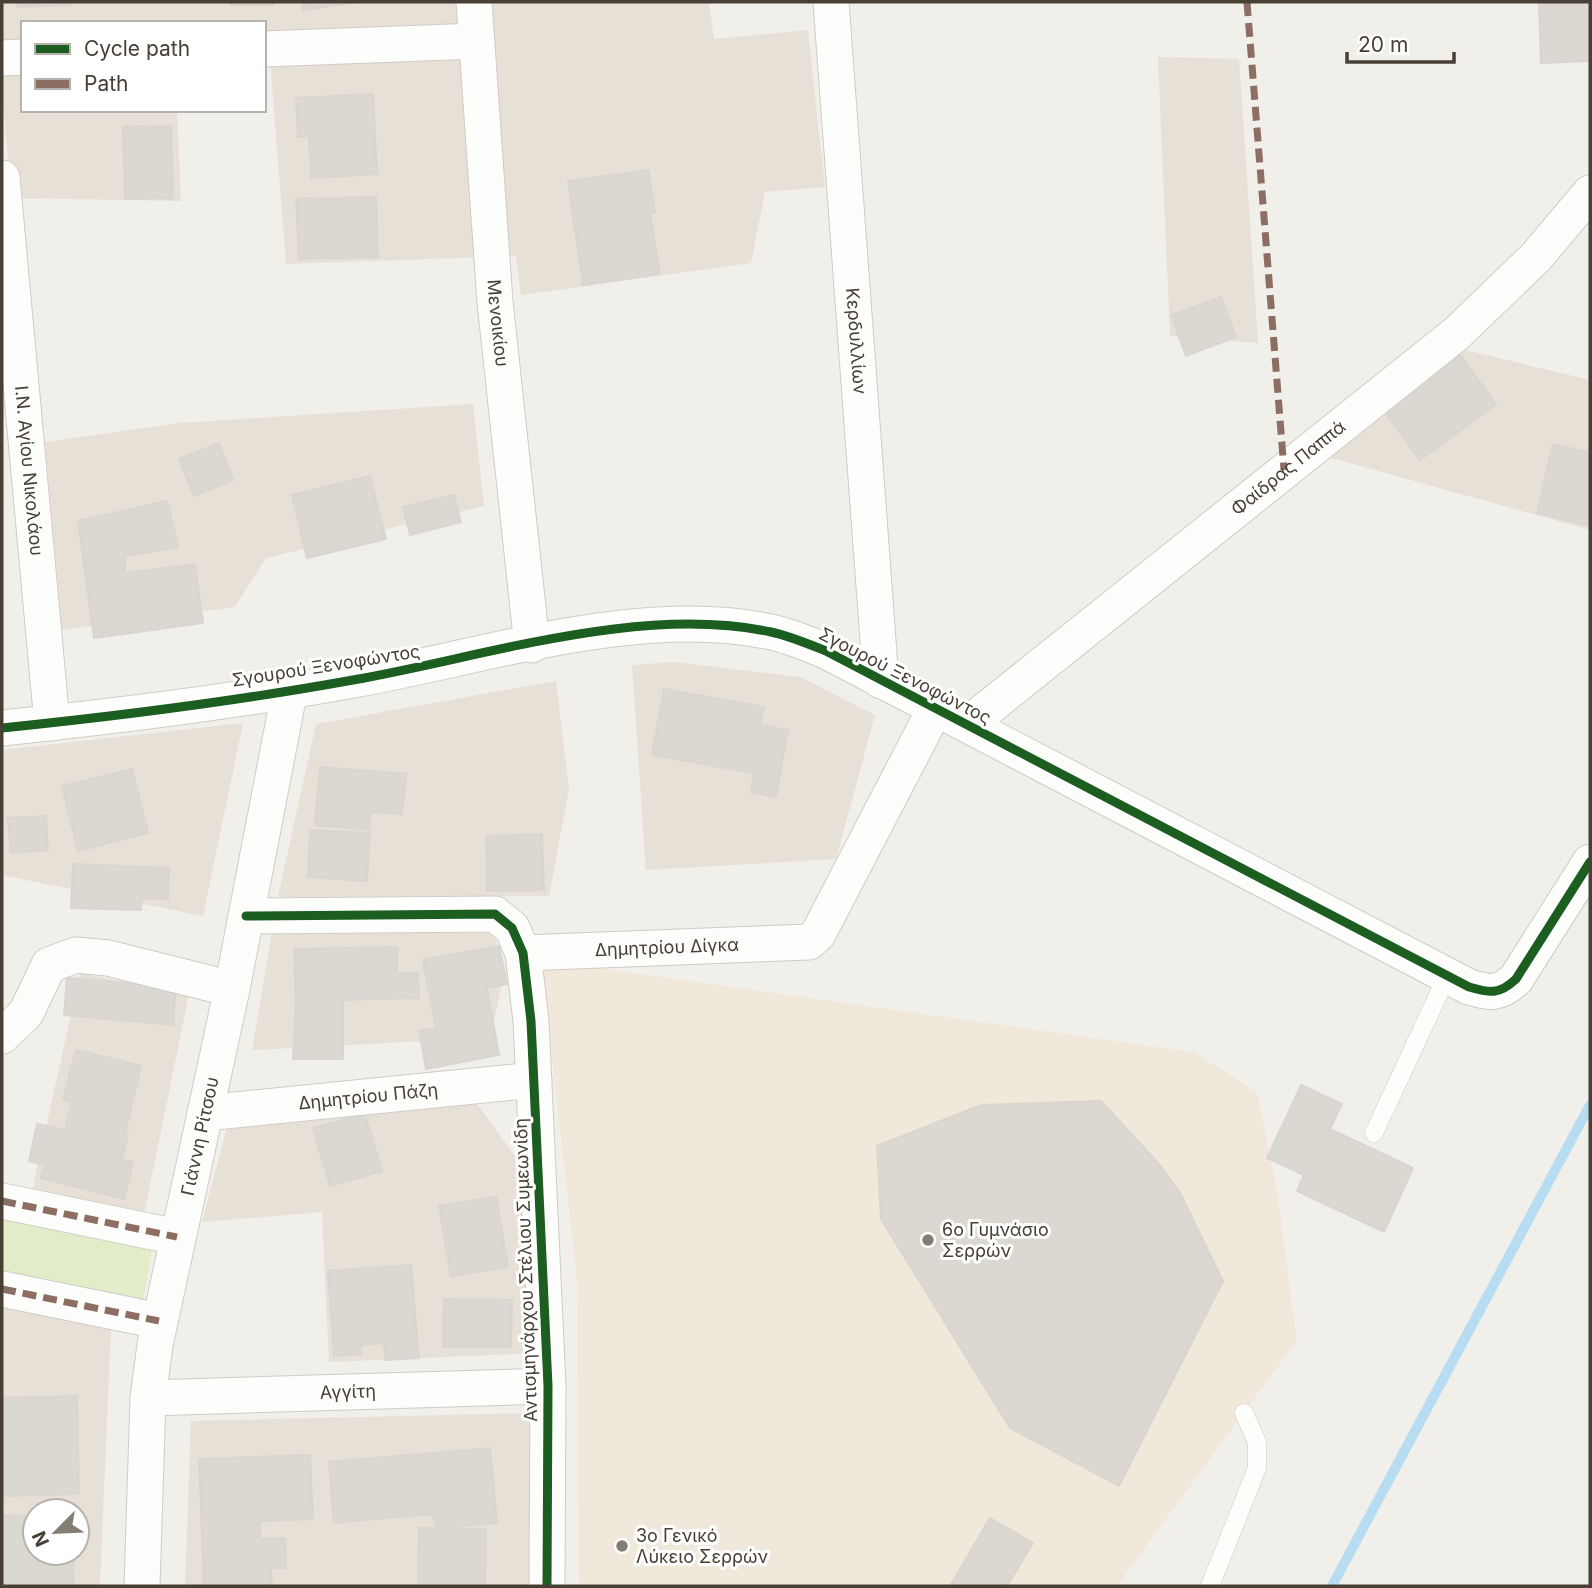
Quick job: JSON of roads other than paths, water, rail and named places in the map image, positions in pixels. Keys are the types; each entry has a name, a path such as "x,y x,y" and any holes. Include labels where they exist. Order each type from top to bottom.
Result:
{"street":[{"name":"Μενοικίου","path":"474,2 495,302 532,645"},
{"name":"Κερδυλλίων","path":"831,2 881,681"},
{"path":"266,49 477,41"},
{"path":"2,58 21,57"},
{"name":"Ι.Ν. Αγίου Νικολάου","path":"2,178 52,723"},
{"name":"Φαίδρας Παππά","path":"968,724 1456,334 1536,257 1590,193"},
{"name":"Σγουρού Ξενοφώντος","path":"2,729 290,690 646,625 723,625 772,632 826,651 1447,976 1490,993 1507,987 1516,979 1590,862"},
{"name":"Γιάννη Ρίτσου","path":"142,1586 148,1398 159,1321 232,989 290,690"},
{"name":"Δημητρίου Δίγκα","path":"523,953 809,942 818,934 935,709"},
{"path":"247,916 495,914 513,928 523,953"},
{"name":"Αντισμηνάρχου Στέλιου Συμεωνίδη","path":"523,953 534,1080 548,1386 547,1586"},
{"path":"2,1036 26,1013 49,965 76,955 108,958 232,989"},
{"name":"Δημητρίου Πάζη","path":"205,1113 534,1080"},
{"path":"2,1201 177,1237"},
{"path":"2,1289 159,1321"},
{"name":"Αγγίτη","path":"148,1398 548,1386"}],"lane":[{"path":"1374,1133 1447,976"},
{"path":"1210,1586 1257,1468 1257,1442 1244,1413"}],"waterway":[{"path":"1332,1586 1590,1105"}],"place":[{"name":"6ο Γυμνάσιο Σερρών","path":"928,1240"},
{"name":"3ο Γενικό Λύκειο Σερρών","path":"622,1546"}]}
